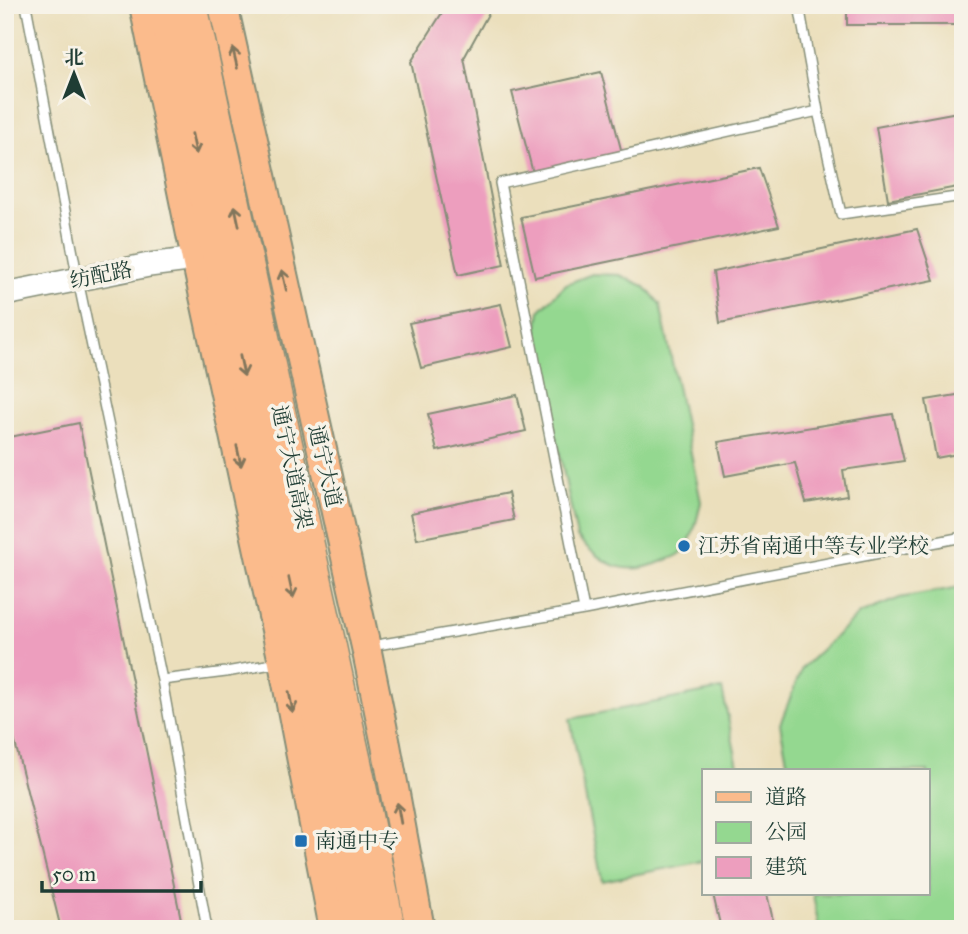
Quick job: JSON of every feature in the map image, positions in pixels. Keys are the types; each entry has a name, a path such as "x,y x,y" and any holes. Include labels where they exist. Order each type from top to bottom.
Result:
{"highway":[{"name":"通宁大道高架","path":"163,5 315,702 361,929"},
{"name":"通宁大道高架","path":"192,5 390,929"},
{"path":"315,702 340,929"},
{"path":"356,762 407,929"}],"main road":[{"path":"144,5 283,662 334,929"},
{"name":"通宁大道","path":"223,5 366,647 419,929"}],"street":[{"name":"纺配路","path":"5,294 149,265 196,259"}],"lane":[{"path":"26,5 78,280 162,680 207,929"},
{"path":"799,5 818,111 841,214 963,196"},
{"path":"584,610 500,183 818,111"},
{"path":"366,647 584,610 963,537"},
{"path":"162,680 283,662"}],"green space":[{"path":"592,274 620,275 644,286 660,304 701,502 692,535 682,552 649,566 616,566 596,555 577,537 536,339 540,310 566,284"},
{"path":"963,588 963,929 819,929 813,895 930,895 930,769 789,769 780,724 802,668 859,614 900,598"},
{"path":"722,689 739,769 702,769 702,861 602,881 570,719"}],"building":[{"path":"447,5 493,5 464,58 504,265 458,275 411,62"},
{"path":"847,5 963,5 963,25 847,25"},
{"path":"601,72 622,153 533,173 512,92"},
{"path":"963,111 963,186 888,200 876,127"},
{"path":"759,168 779,226 535,277 521,217"},
{"path":"7,201 10,220 5,220"},
{"path":"917,229 934,280 720,323 713,272"},
{"path":"501,304 512,347 421,368 409,323"},
{"path":"963,394 963,453 936,458 926,400"},
{"path":"517,395 526,431 437,451 428,414"},
{"path":"893,414 904,461 843,470 847,496 806,503 795,463 725,476 718,442"},
{"path":"79,423 183,929 61,929 5,702 5,438"},
{"path":"508,493 514,520 417,539 411,513"},
{"path":"713,895 767,895 775,929 721,929"}],"place":[{"name":"江苏省南通中等专业学校","path":"684,546"},
{"name":"南通中专","path":"301,841"}]}
